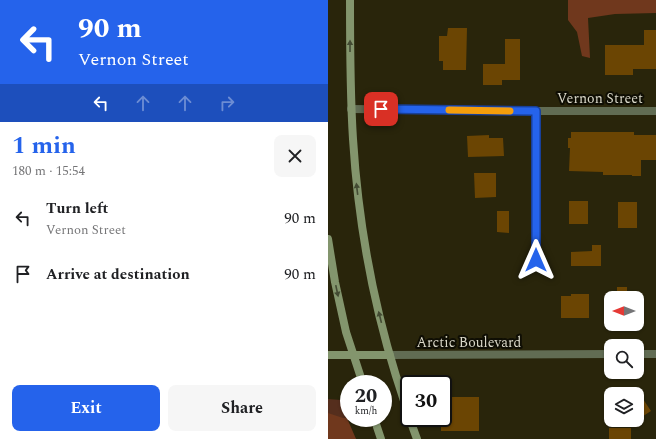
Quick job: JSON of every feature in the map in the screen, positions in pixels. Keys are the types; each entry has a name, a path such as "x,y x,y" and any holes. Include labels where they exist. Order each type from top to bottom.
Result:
{"main road":[{"path":"350,0 351,109 355,171 364,242 376,301 390,355 409,419 417,439"},
{"path":"328,238 346,332 360,375"},
{"name":"Arctic Boulevard","path":"328,355 390,355"},
{"path":"377,427 382,439"}],"street":[{"name":"Vernon Street","path":"351,109 656,111"},
{"path":"536,111 536,260"},
{"name":"Arctic Boulevard","path":"390,355 604,354"},
{"path":"644,354 656,354"}],"shaded area":[{"path":"568,0 656,0 656,13 615,14 588,18 590,58 582,56 577,32 568,20"},
{"path":"328,399 340,400 340,427 350,427 356,439 328,439"},
{"path":"328,413 340,417 340,427 351,427 356,439 328,439"}],"building":[{"path":"448,28 467,28 466,70 443,70 443,61 439,61 439,36 447,36"},
{"path":"644,30 656,30 656,69 633,69 633,75 605,75 605,45 644,45"},
{"path":"505,39 520,39 520,80 502,80 502,85 483,85 483,64 505,64"},
{"path":"571,132 634,132 634,135 656,135 656,160 641,160 641,176 603,175 603,172 569,171 570,148 568,148 568,138 571,138"},
{"path":"489,135 489,138 503,138 504,156 468,157 467,136"},
{"path":"474,173 496,173 496,197 475,198"},
{"path":"569,201 588,201 588,224 569,224"},
{"path":"618,202 637,202 637,228 618,228"},
{"path":"497,211 509,211 509,233 497,232"},
{"path":"592,245 601,245 601,266 571,266 571,252 592,251"},
{"path":"617,287 627,287 627,291 617,291"},
{"path":"571,294 589,294 589,318 561,318 561,296 571,296"},
{"path":"452,397 479,397 479,431 441,431 441,427 452,427"},
{"path":"644,400 651,411 644,416"},
{"path":"609,428 631,428 631,439 609,439"}],"slow traffic":[{"path":"449,110 510,111"}],"route":[{"path":"381,109 536,111 536,260"}]}
